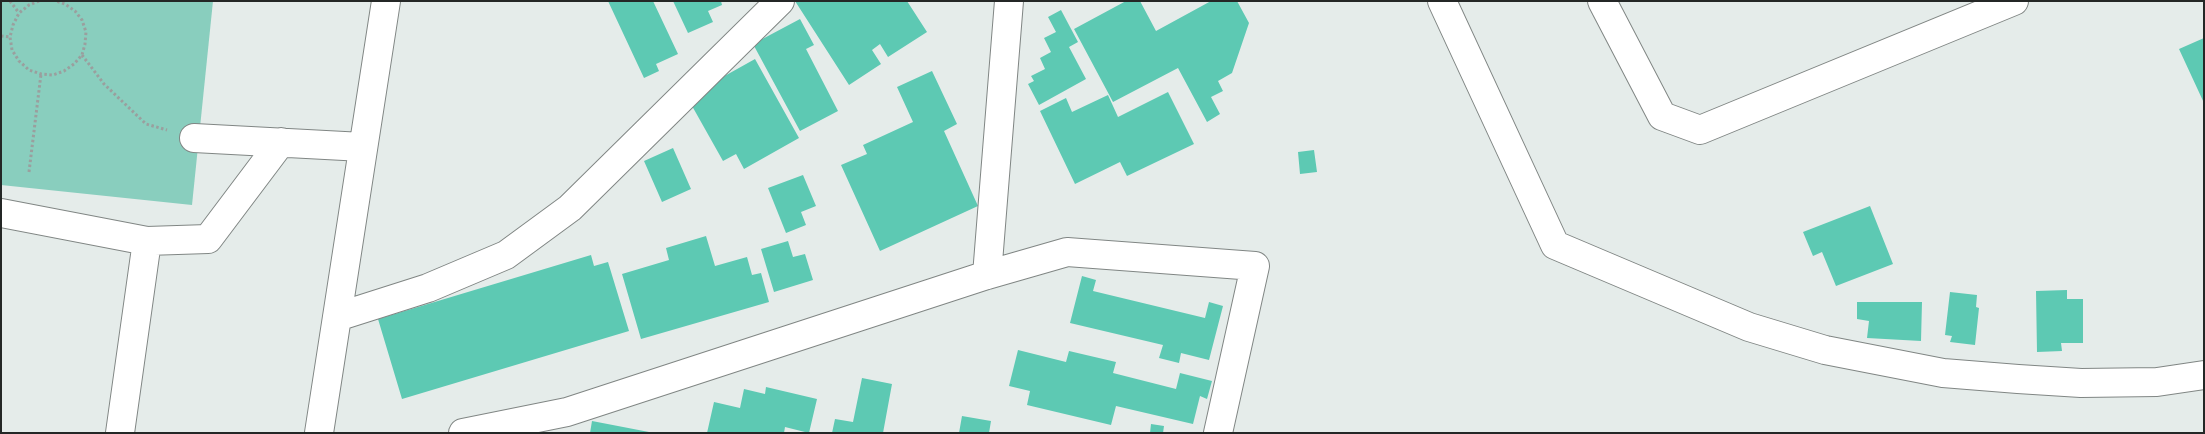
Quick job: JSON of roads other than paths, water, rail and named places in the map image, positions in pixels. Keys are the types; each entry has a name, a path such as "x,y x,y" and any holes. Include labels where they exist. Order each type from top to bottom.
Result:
{"street":[{"path":"319,433 386,1"},
{"path":"337,317 428,288 506,254 570,208 780,1"},
{"path":"987,275 1009,1"},
{"path":"1442,1 1555,245 1749,327 1825,350 1943,373 2018,379 2081,383 2157,382 2204,375"},
{"path":"1602,1 1662,116 1700,130 2014,1"},
{"path":"194,138 363,147"},
{"path":"1,212 147,241 208,239 280,142"},
{"path":"120,433 147,241"},
{"path":"463,433 565,422 987,275 1067,252 1255,266 1218,433"}]}
